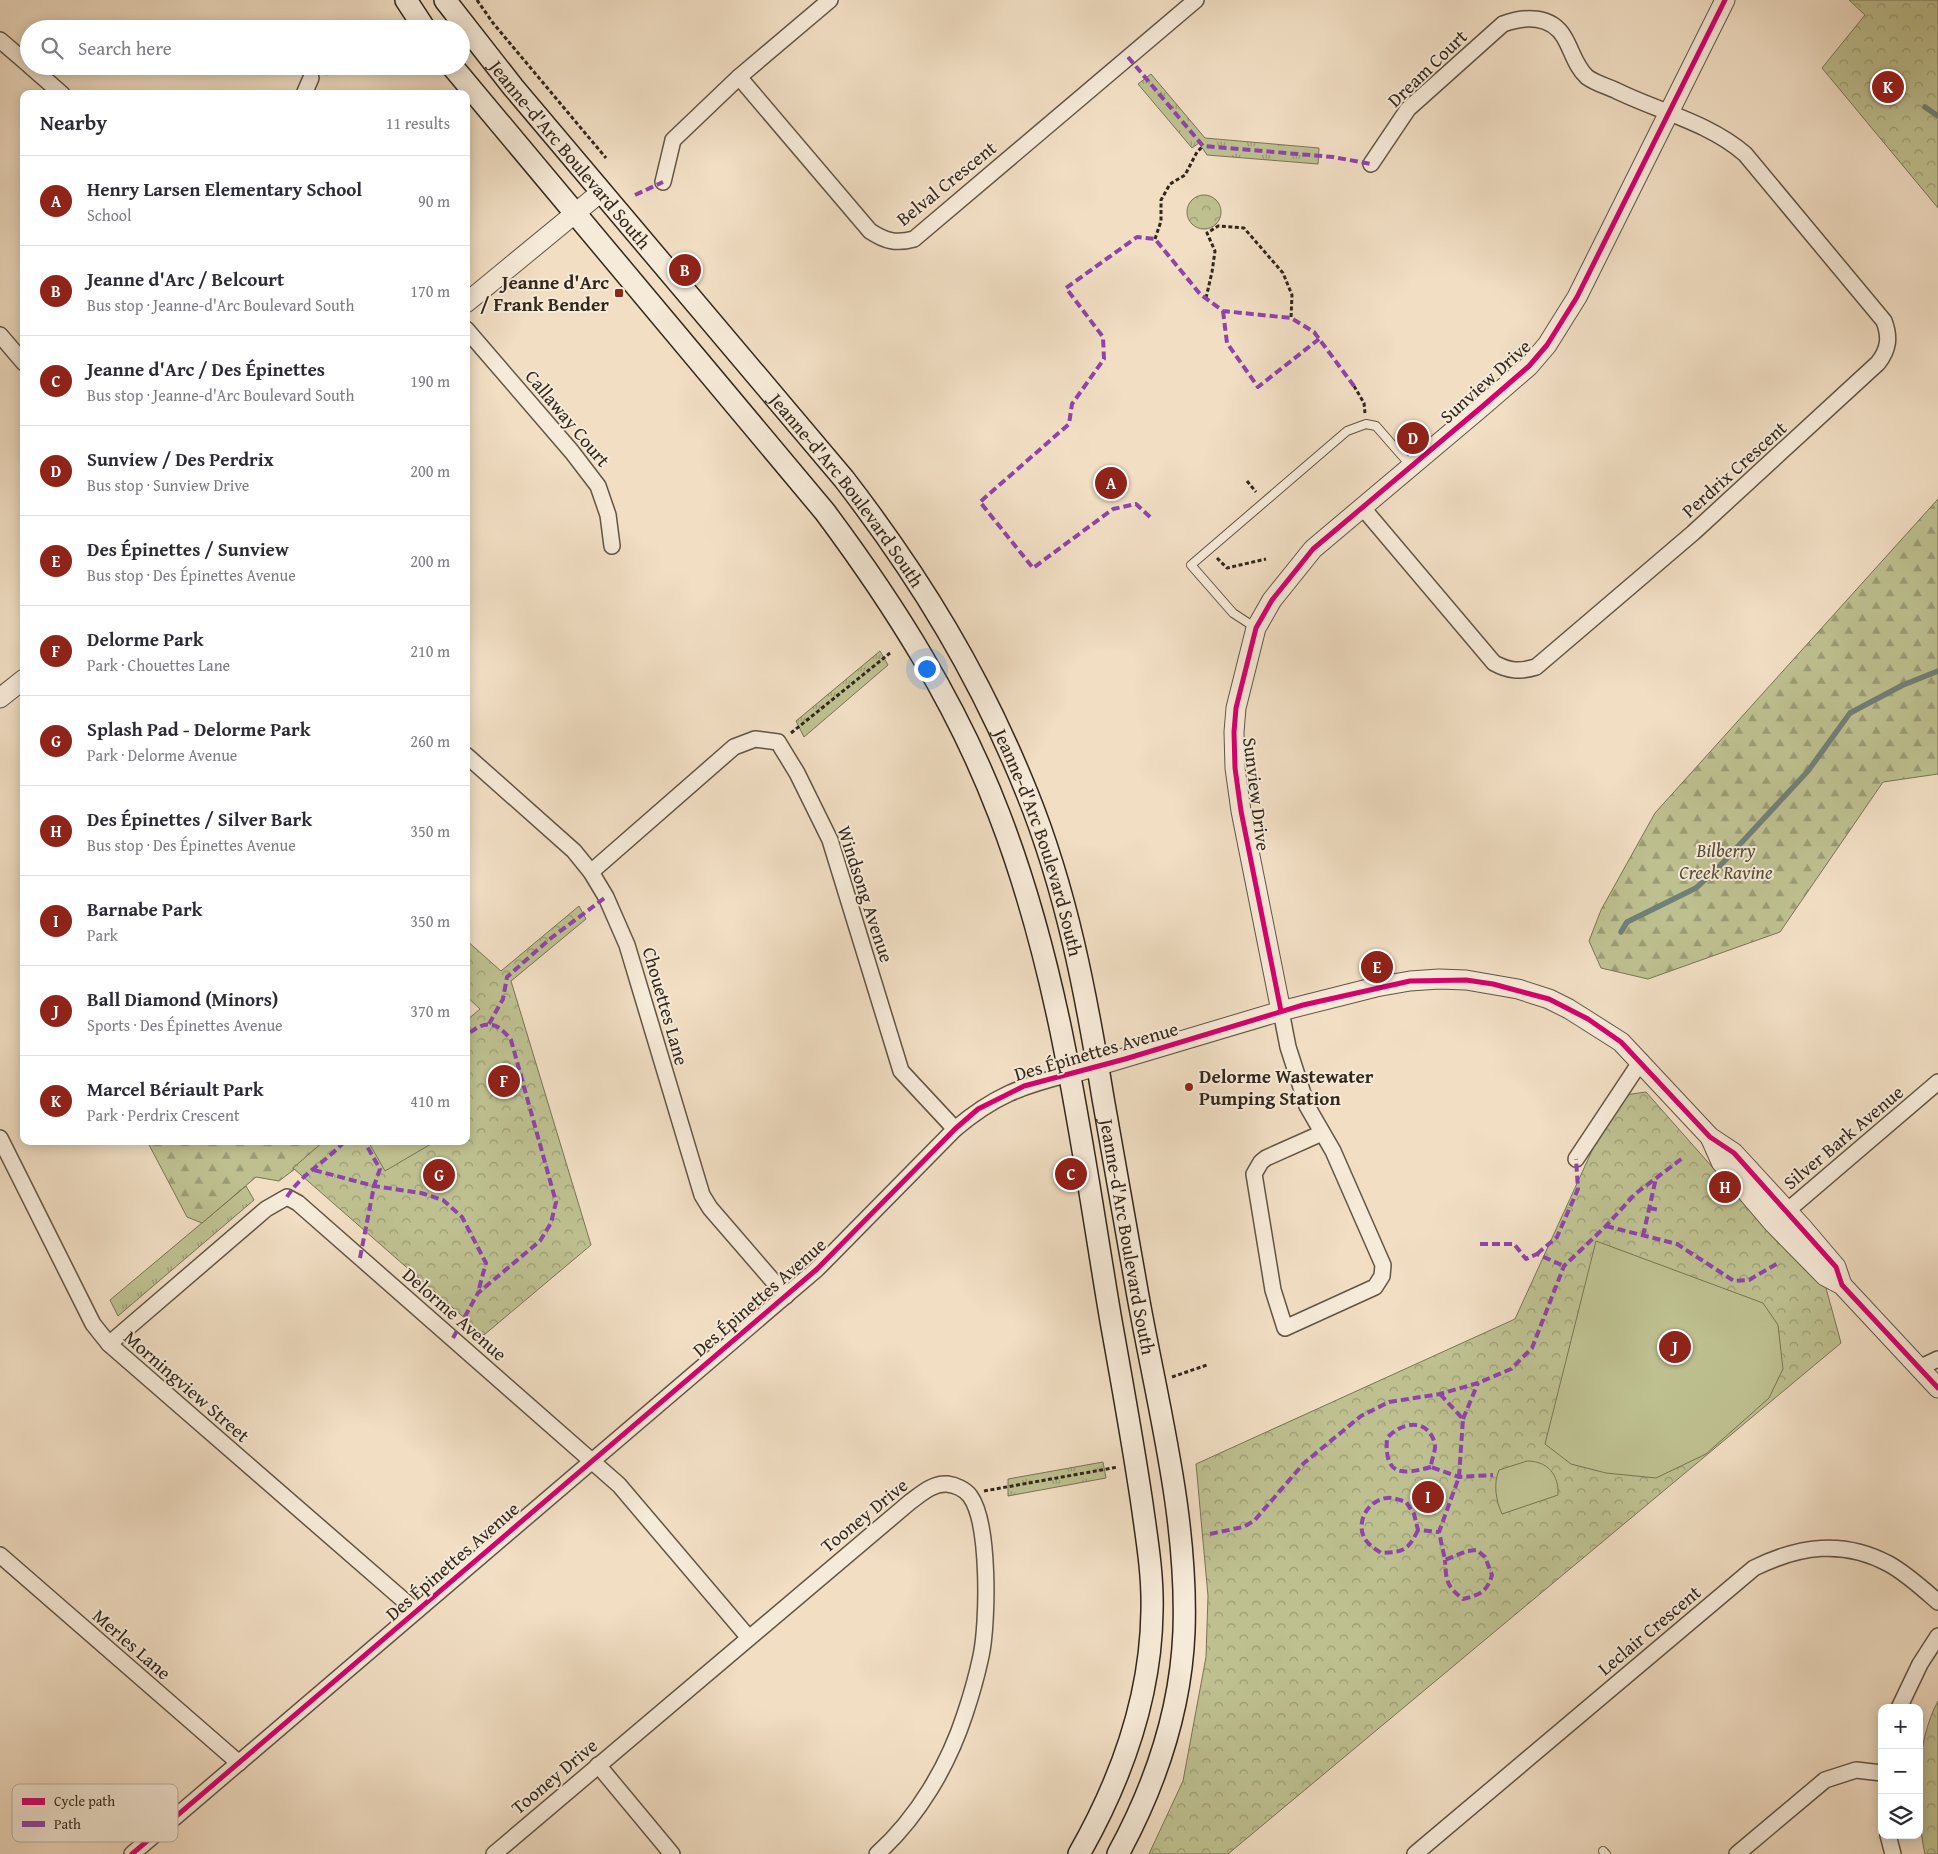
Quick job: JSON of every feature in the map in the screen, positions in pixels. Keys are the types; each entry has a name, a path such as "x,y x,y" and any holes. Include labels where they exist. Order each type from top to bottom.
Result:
{"main road":[{"path":"406,0 418,20"},
{"name":"Jeanne-d'Arc Boulevard South","path":"445,0 460,20"},
{"name":"Jeanne-d'Arc Boulevard South","path":"470,34 601,192 844,479 885,532 916,578 963,655 1013,758 1054,868 1078,954 1154,1382 1177,1499 1183,1554 1184,1633 1179,1677 1168,1736 1139,1817 1118,1854"},
{"name":"Jeanne-d'Arc Boulevard South","path":"459,75 825,512 868,569 925,659 978,764 1023,879 1055,995 1070,1074 1136,1464 1151,1569 1152,1612 1148,1667 1122,1768 1079,1854"}],"street":[{"path":"663,182 673,140 739,77 830,0"},
{"name":"Belval Crescent","path":"739,77 870,231 880,238 891,242 903,242 914,239 1196,0"},
{"name":"Sunview Drive","path":"1281,1011 1241,811 1235,768 1234,732 1236,708 1256,628 1272,600 1313,549 1529,366 1547,345 1577,297 1724,0"},
{"name":"Dream Court","path":"1371,164 1408,109 1504,24 1518,19 1532,18 1550,24 1559,30 1579,67 1588,77 1638,102 1668,113"},
{"path":"0,40 20,58"},
{"path":"40,75 57,90"},
{"path":"306,90 311,78"},
{"name":"Perdrix Crescent","path":"1362,507 1494,663 1508,670 1522,672 1536,667 1693,533 1885,354 1888,343 1884,321 1745,154 1734,144 1693,122 1668,113"},
{"path":"470,299 601,192"},
{"path":"0,335 20,358"},
{"name":"Callaway Court","path":"470,335 572,452 598,486 608,515 612,546"},
{"path":"0,698 20,682"},
{"path":"591,872 734,747 755,739 778,742"},
{"name":"Windsong Avenue","path":"778,742 797,773 830,840 901,1071 955,1129"},
{"name":"Chouettes Lane","path":"470,759 574,851 591,872 606,897 627,945 702,1195 710,1208 786,1296"},
{"name":"Des Épinettes Avenue","path":"178,1815 817,1269 955,1129 978,1109 1024,1086 1099,1066 1281,1011 1376,987 1410,981 1466,980 1518,989 1549,999 1595,1024 1622,1042 1710,1137 1734,1153 1787,1210 1836,1267 1842,1285"},
{"path":"1281,1011 1288,1047 1307,1106 1334,1151 1382,1265 1382,1276 1375,1287 1285,1328 1273,1290 1254,1174 1261,1162 1266,1158 1322,1132"},
{"path":"1576,1159 1641,1061"},
{"name":"Silver Bark Avenue","path":"1774,1223 1938,1082"},
{"name":"Des Épinettes Avenue","path":"1710,1137 1721,1162 1774,1223 1825,1276 1842,1285 1938,1388"},
{"name":"Morningview Street","path":"0,1138 93,1324 109,1344 416,1610"},
{"name":"Delorme Avenue","path":"109,1344 266,1210 287,1197 298,1203 618,1485 749,1638"},
{"path":"1920,1368 1938,1359"},
{"name":"Tooney Drive","path":"494,1854 910,1502 932,1486 946,1484 964,1490 970,1495"},
{"path":"878,1854 913,1814 944,1765 966,1713 981,1655 986,1588 984,1553 979,1520 970,1495"},
{"name":"Leclair Crescent","path":"1415,1854 1754,1568 1777,1557 1800,1550 1826,1548 1848,1550 1890,1565 1938,1602"},
{"name":"Merles Lane","path":"0,1555 239,1763"},
{"path":"1902,1704 1920,1664 1938,1636"},
{"path":"598,1765 672,1854"},
{"path":"1737,1854 1825,1780 1856,1770 1878,1773"},
{"path":"1889,1839 1893,1854"},
{"name":"Des Épinettes Avenue","path":"132,1854 146,1842"}],"lane":[{"path":"1256,628 1233,613 1191,565 1347,431 1366,424 1376,426 1411,466"}],"path":[{"path":"477,0 493,23 606,158"},
{"path":"311,78 320,75"},
{"path":"1155,239 1161,221 1161,200 1170,184 1185,175 1197,152 1203,146"},
{"path":"1206,298 1212,272 1214,251 1206,232 1218,226 1244,228 1282,272 1292,295 1290,318"},
{"path":"1354,386 1364,403 1366,424"},
{"path":"1216,558 1227,568 1266,559"},
{"path":"778,742 890,653"},
{"path":"1154,1382 1207,1365"},
{"path":"970,1495 996,1487 1136,1464"}],"green space":[{"path":"1849,0 1938,0 1938,208 1822,68 1865,15"},
{"path":"1151,74 1205,138 1319,148 1318,164 1207,155 1199,143 1192,148 1138,84"},
{"path":"1204,195 1216,200 1221,212 1216,224 1204,229 1192,224 1187,212 1192,200"},
{"name":"Bilberry Creek Ravine","path":"1938,499 1938,774 1883,782 1780,932 1648,979 1601,968 1589,941 1601,910 1655,813"},
{"path":"880,651 888,665 804,737 796,721"},
{"path":"579,906 586,919 511,981 591,1245 484,1335 293,1168 319,1145 470,1145 470,1018 480,1009 470,1000 470,944 501,971"},
{"path":"1646,1092 1774,1237 1826,1288 1841,1343 1228,1854 1149,1854 1183,1781 1206,1657 1208,1596 1196,1464 1515,1319 1617,1096"},
{"path":"149,1145 327,1145 279,1181 256,1177 202,1223 187,1217"},
{"path":"370,1145 429,1145 385,1171"},
{"path":"246,1186 254,1200 118,1316 110,1300"},
{"path":"1596,1241 1763,1303 1778,1325 1783,1369 1769,1398 1706,1454 1656,1478 1606,1473 1571,1464 1545,1444"},
{"path":"1527,1461 1541,1464 1551,1470 1557,1481 1558,1495 1502,1514 1496,1492 1499,1470"},
{"path":"1103,1462 1106,1478 1008,1496 1008,1479"},
{"path":"1938,1701 1938,1854 1925,1854 1922,1839 1923,1746 1930,1718"}],"waterway":[{"path":"1925,107 1938,116"},
{"path":"1621,932 1627,922 1696,888 1717,869 1808,771 1850,713 1903,685 1938,671"}],"marked path":[{"path":"1128,57 1203,146 1333,157 1371,164"},
{"path":"635,195 663,182"},
{"path":"1150,517 1136,504 1113,509 1033,568 980,502 1069,424 1072,404 1104,359 1103,337 1066,288 1137,237 1155,239 1200,294 1223,311 1291,318 1314,332 1354,386"},
{"path":"1223,311 1227,343 1258,387 1319,339"},
{"path":"489,1024 503,999 507,977 551,938 606,897"},
{"path":"453,1338 478,1293 540,1241 551,1223 556,1202 511,1040 500,1029 490,1024 479,1027 470,1033"},
{"path":"287,1197 299,1181 341,1145"},
{"path":"360,1258 374,1186 380,1169 366,1145"},
{"path":"1210,1534 1243,1527 1254,1521 1304,1463 1361,1416 1389,1402 1440,1394 1478,1383 1511,1369 1532,1348 1564,1266 1606,1226 1635,1194 1684,1157"},
{"path":"1537,1254 1557,1237 1578,1189 1576,1159"},
{"path":"314,1170 374,1186 421,1193 443,1200 462,1217 486,1263 478,1292"},
{"path":"1643,1236 1656,1178"},
{"path":"1649,1208 1660,1210"},
{"path":"1606,1226 1677,1244 1734,1281 1749,1280 1780,1262"},
{"path":"1480,1244 1514,1244 1526,1259 1537,1254 1564,1266"},
{"path":"1463,1419 1478,1383"},
{"path":"1440,1394 1463,1419 1459,1477 1439,1532 1445,1560 1467,1551 1477,1550 1485,1557 1492,1575 1488,1585 1482,1592 1463,1599 1453,1590 1448,1582 1445,1560"},
{"path":"1431,1467 1411,1471 1397,1470 1389,1460 1387,1438 1399,1428 1414,1425 1420,1426 1427,1429 1432,1435 1435,1444 1431,1467 1459,1477 1493,1475"},
{"path":"1418,1530 1404,1549 1381,1553 1368,1543 1364,1537 1362,1522 1364,1515 1373,1504 1380,1500 1392,1498 1406,1502 1414,1514 1418,1530 1439,1532"}],"cycle path":[{"path":"1281,1011 1241,811 1235,768 1234,732 1236,708 1256,628 1272,600 1313,549 1529,366 1547,345 1577,297 1725,0"},
{"path":"178,1815 817,1269 955,1129 978,1109 1024,1086 1125,1059 1303,1005 1410,981 1466,980 1493,984 1549,999 1588,1019 1621,1042 1710,1137 1734,1153 1836,1267 1842,1285 1938,1388"},
{"path":"132,1854 146,1842"}],"place":[{"name":"Marcel Bériault Park","path":"1888,87"},
{"name":"Jeanne d'Arc / Belcourt","path":"685,270"},
{"name":"Jeanne d'Arc / Frank Bender","path":"619,293"},
{"name":"Sunview / Des Perdrix","path":"1413,438"},
{"name":"Henry Larsen Elementary School","path":"1111,483"},
{"name":"Des Épinettes / Sunview","path":"1377,967"},
{"name":"Delorme Park","path":"504,1081"},
{"name":"Delorme Wastewater Pumping Station","path":"1189,1087"},
{"name":"Jeanne d'Arc / Des Épinettes","path":"1071,1174"},
{"name":"Splash Pad - Delorme Park","path":"439,1175"},
{"name":"Des Épinettes / Silver Bark","path":"1725,1187"},
{"name":"Ball Diamond (Minors)","path":"1675,1347"},
{"name":"Barnabe Park","path":"1428,1497"}]}
